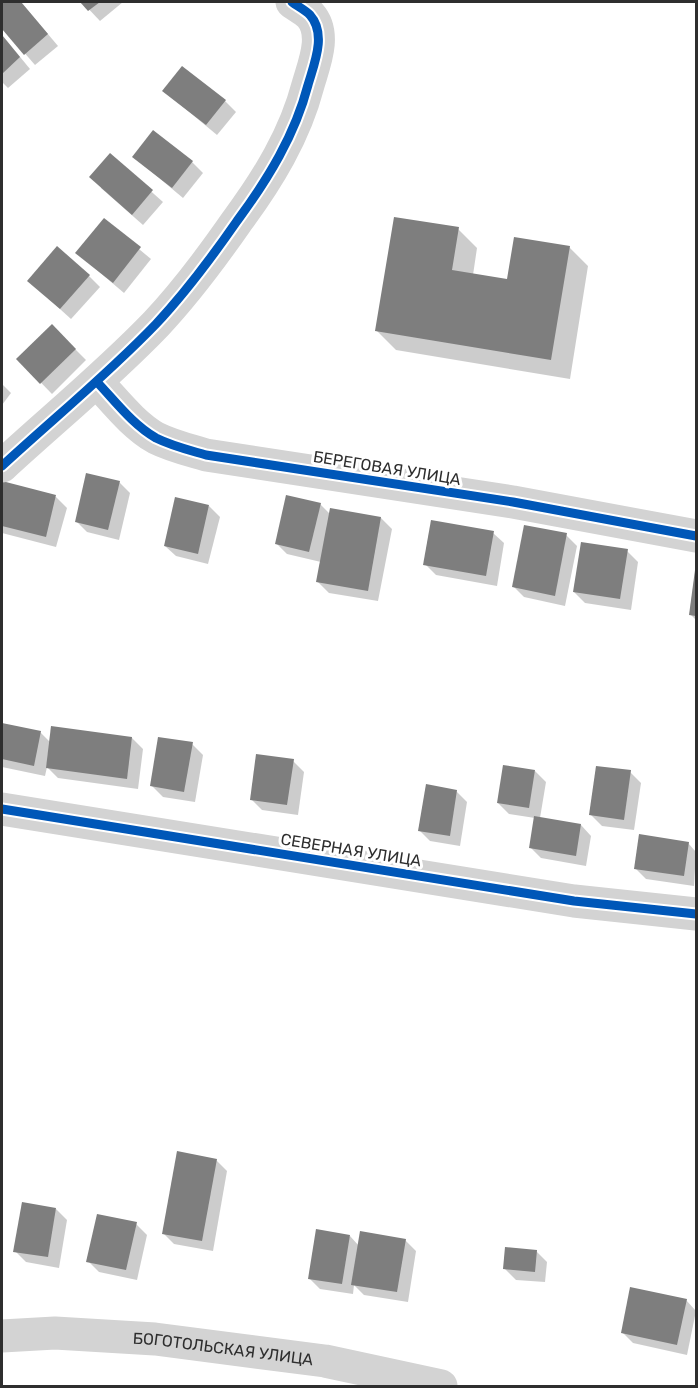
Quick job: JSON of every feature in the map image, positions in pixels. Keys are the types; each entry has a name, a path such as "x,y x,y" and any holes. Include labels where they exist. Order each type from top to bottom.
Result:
{"street":[{"path":"2,466 97,382 156,324 202,270 256,195 289,141 303,107 318,48 318,31 310,15 292,2"},
{"name":"БЕРЕГОВАЯ УЛИЦА","path":"97,382 136,422 155,437 175,446 206,455 513,502 696,536"},
{"name":"СЕВЕРНАЯ УЛИЦА","path":"2,809 574,900 696,914"},
{"name":"БОГОТОЛЬСКАЯ УЛИЦА","path":"2,1336 55,1333 155,1339 325,1361 441,1386"}],"building":[{"path":"2,2 21,2 48,34 24,55 2,29"},
{"path":"80,2 100,2 88,11"},
{"path":"2,35 20,57 2,74"},
{"path":"182,66 226,100 206,125 162,91"},
{"path":"153,130 193,161 172,188 132,157"},
{"path":"110,153 153,190 132,215 89,177"},
{"path":"394,217 459,227 452,270 507,279 514,237 570,246 551,360 375,331"},
{"path":"104,218 141,247 113,283 75,253"},
{"path":"57,246 90,275 60,309 27,281"},
{"path":"52,324 76,349 40,384 16,359"},
{"path":"86,473 120,481 108,530 75,522"},
{"path":"2,481 56,495 46,537 2,526"},
{"path":"286,495 321,503 309,552 275,544"},
{"path":"175,497 209,505 198,554 164,546"},
{"path":"330,508 381,517 368,591 316,582"},
{"path":"431,520 494,531 486,576 423,565"},
{"path":"524,525 567,533 555,596 512,587"},
{"path":"581,542 628,549 620,599 573,592"},
{"path":"696,570 696,616 689,615"},
{"path":"2,723 41,731 34,766 2,759"},
{"path":"51,726 132,737 127,779 46,768"},
{"path":"158,737 193,742 184,792 150,786"},
{"path":"256,754 294,759 287,805 250,800"},
{"path":"503,765 535,770 529,808 497,803"},
{"path":"596,766 631,770 624,820 589,815"},
{"path":"426,784 457,790 450,836 418,831"},
{"path":"534,816 581,824 576,856 529,848"},
{"path":"639,834 689,842 684,876 634,869"},
{"path":"177,1151 217,1159 202,1241 162,1234"},
{"path":"22,1202 56,1208 48,1257 13,1252"},
{"path":"97,1214 137,1222 126,1270 86,1262"},
{"path":"316,1229 350,1235 342,1284 308,1279"},
{"path":"360,1231 406,1239 397,1292 351,1285"},
{"path":"505,1247 537,1250 535,1272 503,1269"},
{"path":"630,1287 687,1299 677,1345 621,1333"}],"cycle path":[{"path":"2,466 156,324 208,261 270,173 296,121 318,49 318,31 315,23 308,13 292,2"},
{"path":"97,382 148,433 168,443 206,455 513,502 696,536"},
{"path":"2,809 574,901 696,914"}]}
